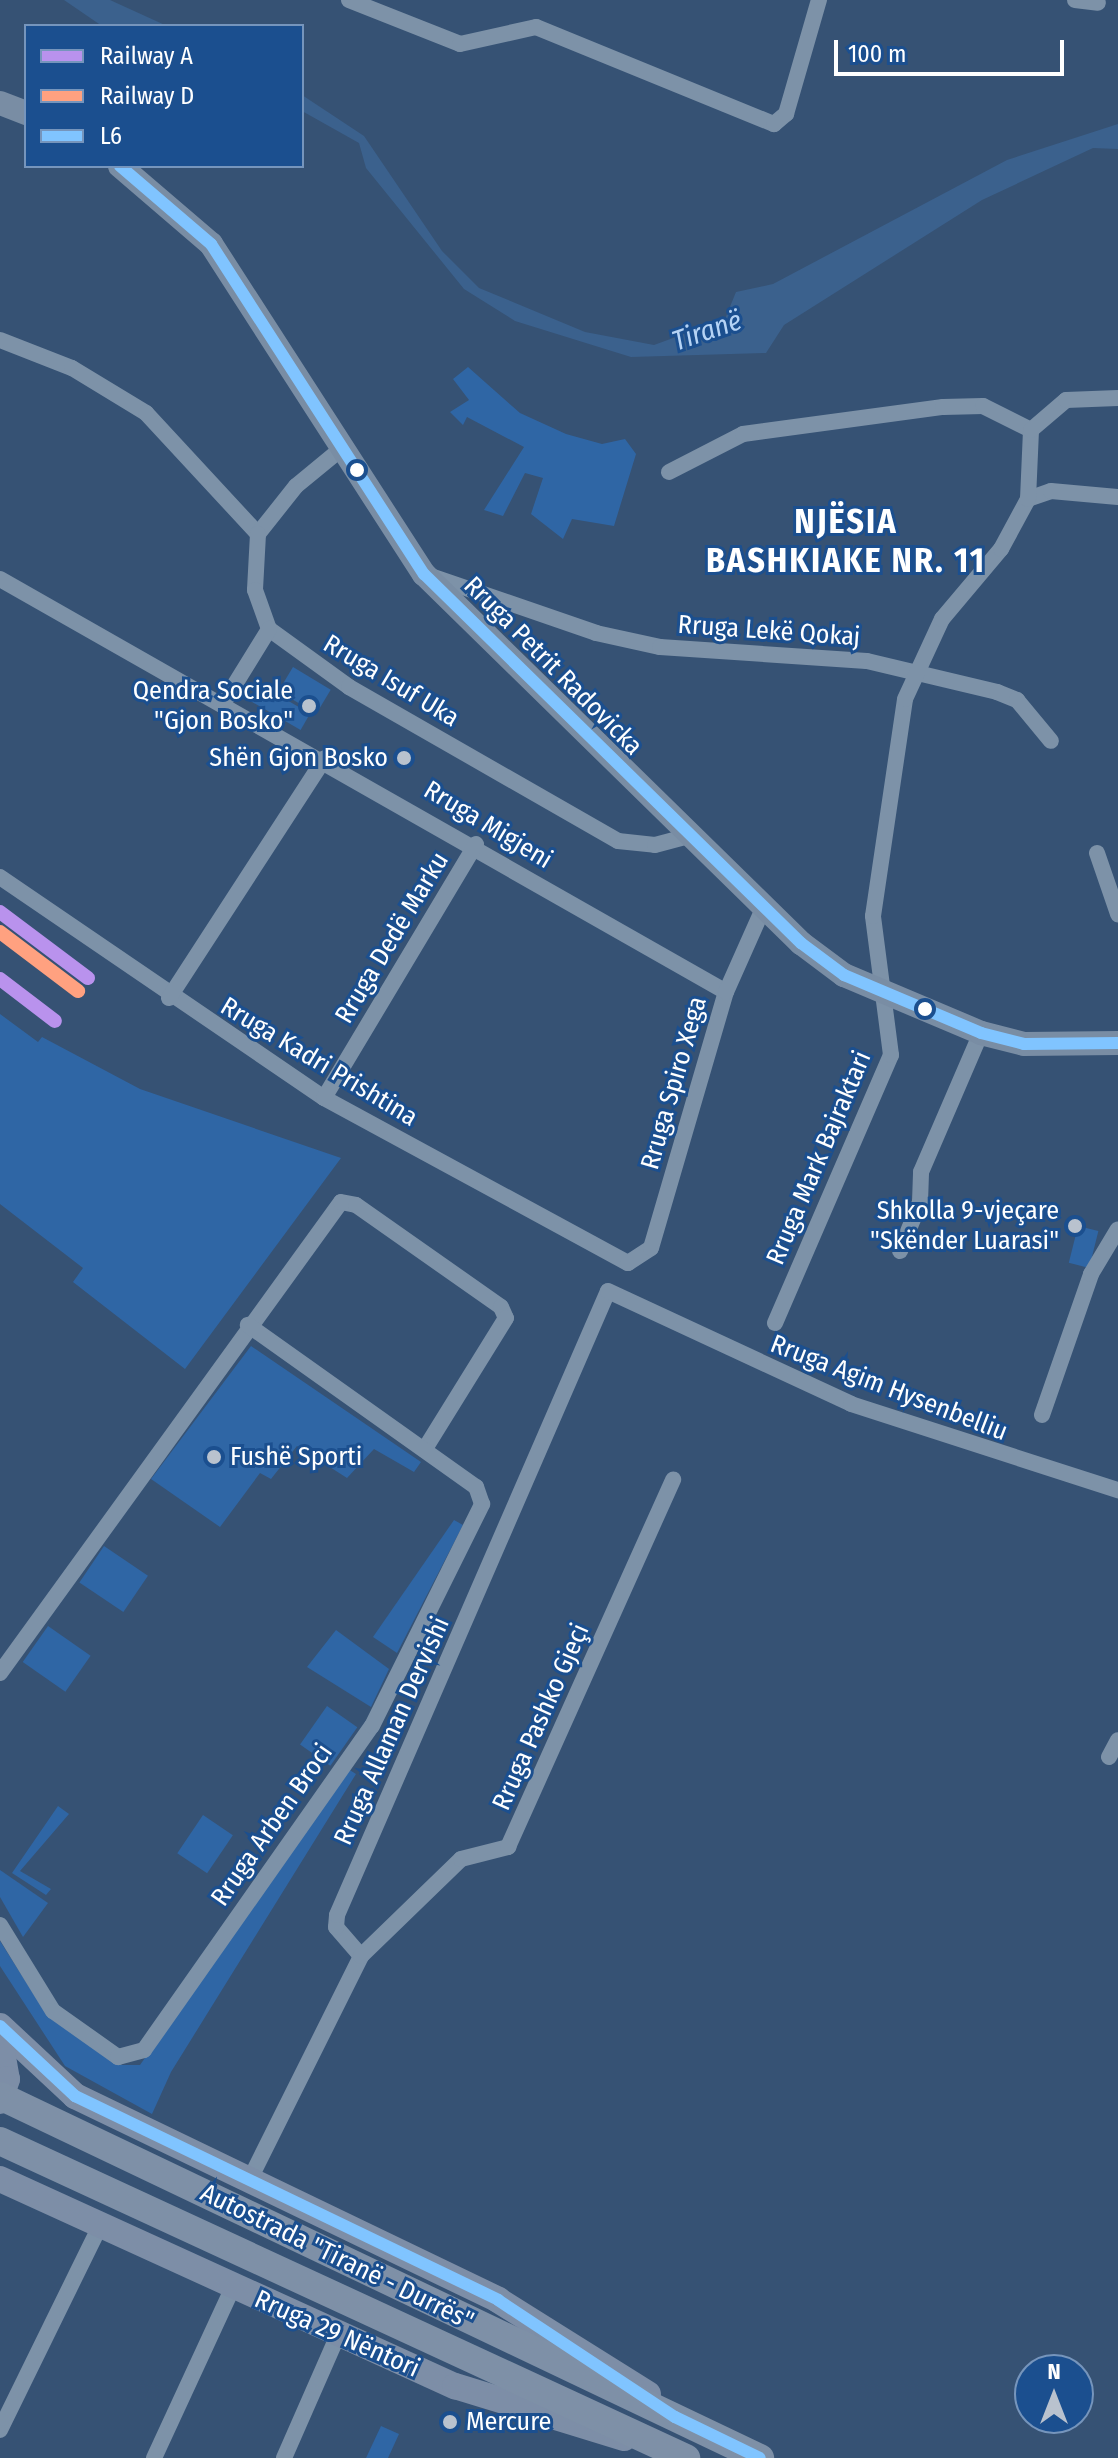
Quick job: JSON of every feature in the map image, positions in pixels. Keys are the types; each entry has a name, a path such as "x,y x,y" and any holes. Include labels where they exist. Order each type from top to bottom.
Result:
{"highway":[{"name":"Autostrada \"Tiranë - Durrës\"","path":"0,2098 675,2417"},
{"name":"Autostrada \"Tiranë - Durrës\"","path":"0,2141 679,2456"},
{"path":"675,2417 760,2458"}],"main road":[{"path":"0,103 24,112"},
{"name":"Rruga Petrit Radovicka","path":"122,168 211,244 424,574 763,909 844,975 981,1033 1024,1044 1118,1043"},
{"path":"0,2026 75,2096 527,2316 675,2417"},
{"path":"0,2040 7,2079 0,2098"},
{"name":"Rruga 29 Nëntori","path":"0,2179 455,2386 679,2456"}],"street":[{"path":"349,0 460,44 536,27 774,124 786,114 819,0"},
{"path":"1075,0 1098,3"},
{"path":"0,340 72,368 146,413 258,534"},
{"path":"669,472 743,434 943,407 983,406 1031,430 1066,400 1118,398"},
{"name":"Rruga Mark Bajraktari","path":"775,1323 891,1055 887,994 873,943 878,863 915,676 942,619 1001,549 1028,499 1031,430"},
{"path":"224,702 269,629 255,590 258,534 296,486 341,449"},
{"path":"1028,499 1051,491 1118,497"},
{"name":"Rruga Lekë Qokaj","path":"424,574 596,633 660,647 867,661 915,676 1017,700 1051,741"},
{"name":"Rruga Migjeni","path":"0,579 325,758 726,992"},
{"name":"Rruga Isuf Uka","path":"269,629 349,687 618,841 655,845 688,836"},
{"path":"169,998 325,758"},
{"name":"Rruga Dedë Marku","path":"324,1098 476,844"},
{"path":"1097,853 1118,914"},
{"name":"Rruga Kadri Prishtina","path":"0,877 169,998 324,1098 628,1263"},
{"name":"Rruga Spiro Xega","path":"628,1263 651,1248 726,992 763,909"},
{"path":"900,1251 920,1202 921,1172 981,1033"},
{"path":"0,1673 248,1325 341,1202 356,1205 501,1307 503,1332 424,1450"},
{"path":"1042,1415 1091,1274 1118,1229"},
{"name":"Rruga Agim Hysenbelliu","path":"608,1291 851,1404 1118,1490"},
{"name":"Rruga Allaman Dervishi","path":"361,1956 336,1927 337,1915 608,1291"},
{"name":"Rruga Arben Broci","path":"0,1925 53,2011 118,2057 144,2050 372,1726 482,1504 476,1487 248,1325"},
{"name":"Rruga Pashko Gjeçi","path":"361,1956 461,1859 508,1847 673,1479"},
{"path":"1109,1757 1118,1740"},
{"path":"250,2179 361,1956"},
{"path":"0,2430 100,2226"},
{"path":"154,2458 233,2287"},
{"path":"284,2458 338,2335"}],"shaded area":[{"path":"468,367 520,413 566,434 602,444 625,439 636,454 614,526 572,519 563,539 531,514 543,478 525,473 503,516 484,510 524,447 467,417 463,425 450,412 469,400 453,379"},
{"path":"293,667 331,690 316,714 279,691"},
{"path":"259,684 310,714 301,730 249,700"},
{"path":"0,1014 38,1042 42,1037 140,1089 341,1158 185,1369 73,1282 83,1268 0,1204"},
{"path":"1078,1226 1098,1231 1089,1268 1069,1263"},
{"path":"251,1346 421,1462 414,1472 374,1449 347,1478 297,1446 271,1479 260,1473 220,1527 151,1479"},
{"path":"454,1520 463,1525 397,1653 373,1637"},
{"path":"104,1546 148,1576 123,1612 79,1582"},
{"path":"48,1626 91,1656 65,1692 23,1662"},
{"path":"336,1630 389,1669 371,1707 307,1667"},
{"path":"327,1706 357,1727 330,1766 300,1745"},
{"path":"348,1769 356,1774 171,2072 152,2114 65,2066 0,1966 0,1941 45,2012 121,2065 140,2065"},
{"path":"58,1806 69,1814 20,1871 51,1889 46,1895 12,1873"},
{"path":"203,1815 233,1835 207,1873 177,1853"},
{"path":"0,1870 48,1903 23,1937 0,1897"},
{"path":"381,2426 399,2434 388,2458 366,2458"}],"water":[{"path":"64,0 110,0 163,24 99,24"},
{"name":"Tiranë","path":"304,96 364,136 442,251 479,288 585,332 654,345 725,319 736,292 773,284 1007,160 1118,124 1118,149 1093,148 982,200 784,325 766,353 631,357 515,321 464,289 366,168 359,143 304,112"}],"rail line":[{"name":"A","path":"0,912 88,978"},
{"name":"D","path":"0,932 78,991"},
{"name":"A","path":"0,979 55,1021"}],"transit line":[{"name":"L6","path":"122,168 211,244 424,574 801,943 844,975 981,1033 1024,1044 1118,1043"},
{"name":"L6","path":"0,2026 75,2096 498,2300 675,2417 760,2458"}],"place":[{"name":"Qendra Sociale \"Gjon Bosko\"","path":"309,706"},
{"name":"Shën Gjon Bosko","path":"404,758"},
{"name":"Shkolla 9-vjeçare \"Skënder Luarasi\"","path":"1075,1226"},
{"name":"Fushë Sporti","path":"214,1457"},
{"name":"Mercure","path":"450,2422"}],"district":[{"name":"NJËSIA BASHKIAKE NR. 11","path":"846,540"}]}
